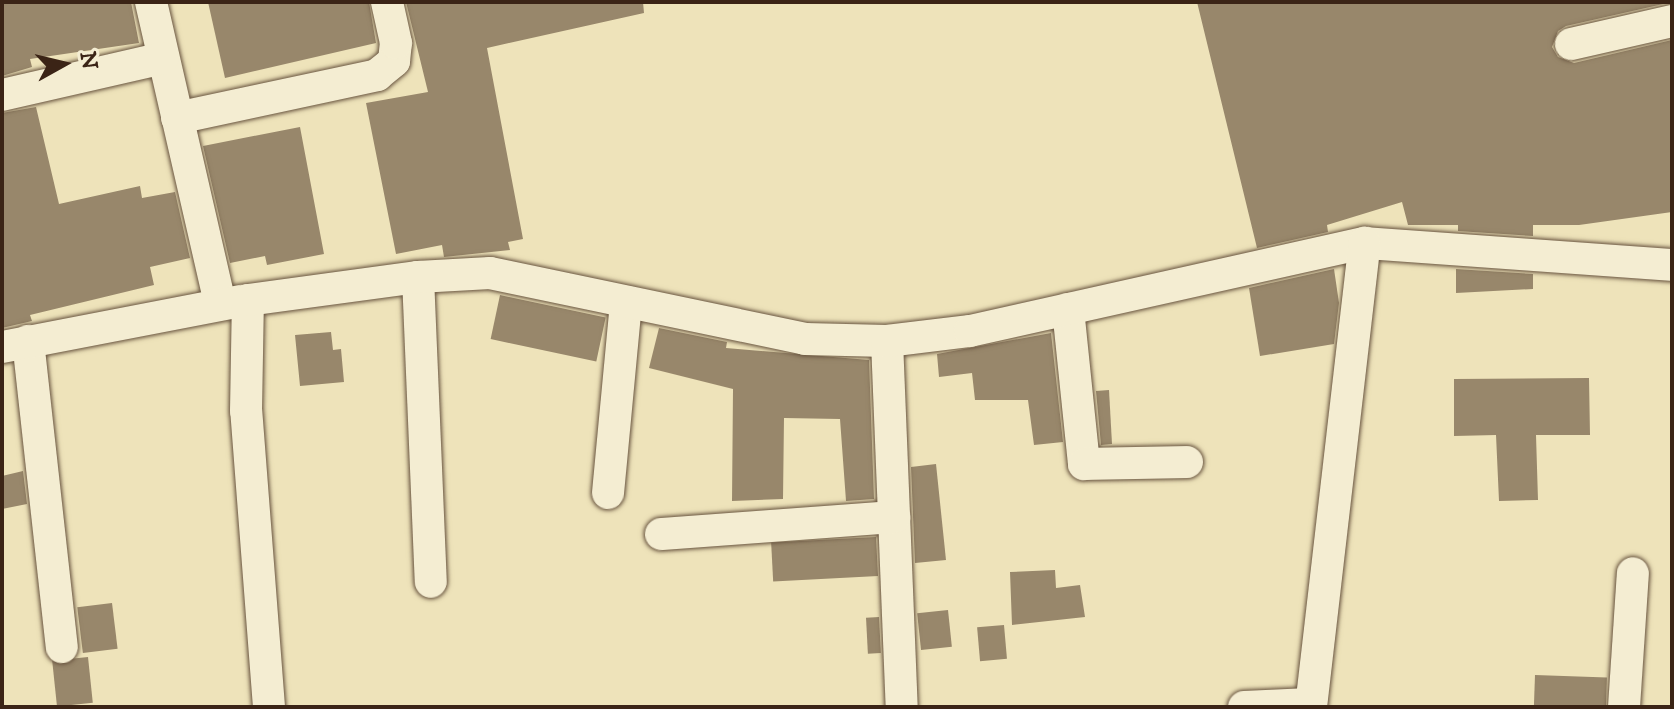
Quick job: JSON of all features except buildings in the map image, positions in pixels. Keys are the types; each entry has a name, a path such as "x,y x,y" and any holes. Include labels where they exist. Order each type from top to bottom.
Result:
{"street":[{"path":"151,2 177,118 234,302 246,411 269,707"},
{"path":"177,118 377,75 394,61 387,2"},
{"path":"1571,44 1672,21"},
{"path":"2,95 163,58"},
{"path":"62,647 15,344 234,302 418,277 490,273 805,339 887,341 970,331 1365,243 1672,265"},
{"path":"1244,707 1310,705 1365,243"},
{"path":"418,277 431,582"},
{"path":"608,493 626,302"},
{"path":"1068,309 1084,464 1187,462"},
{"path":"887,341 902,707"},
{"path":"661,534 894,517"},
{"path":"1624,707 1633,573"}]}
